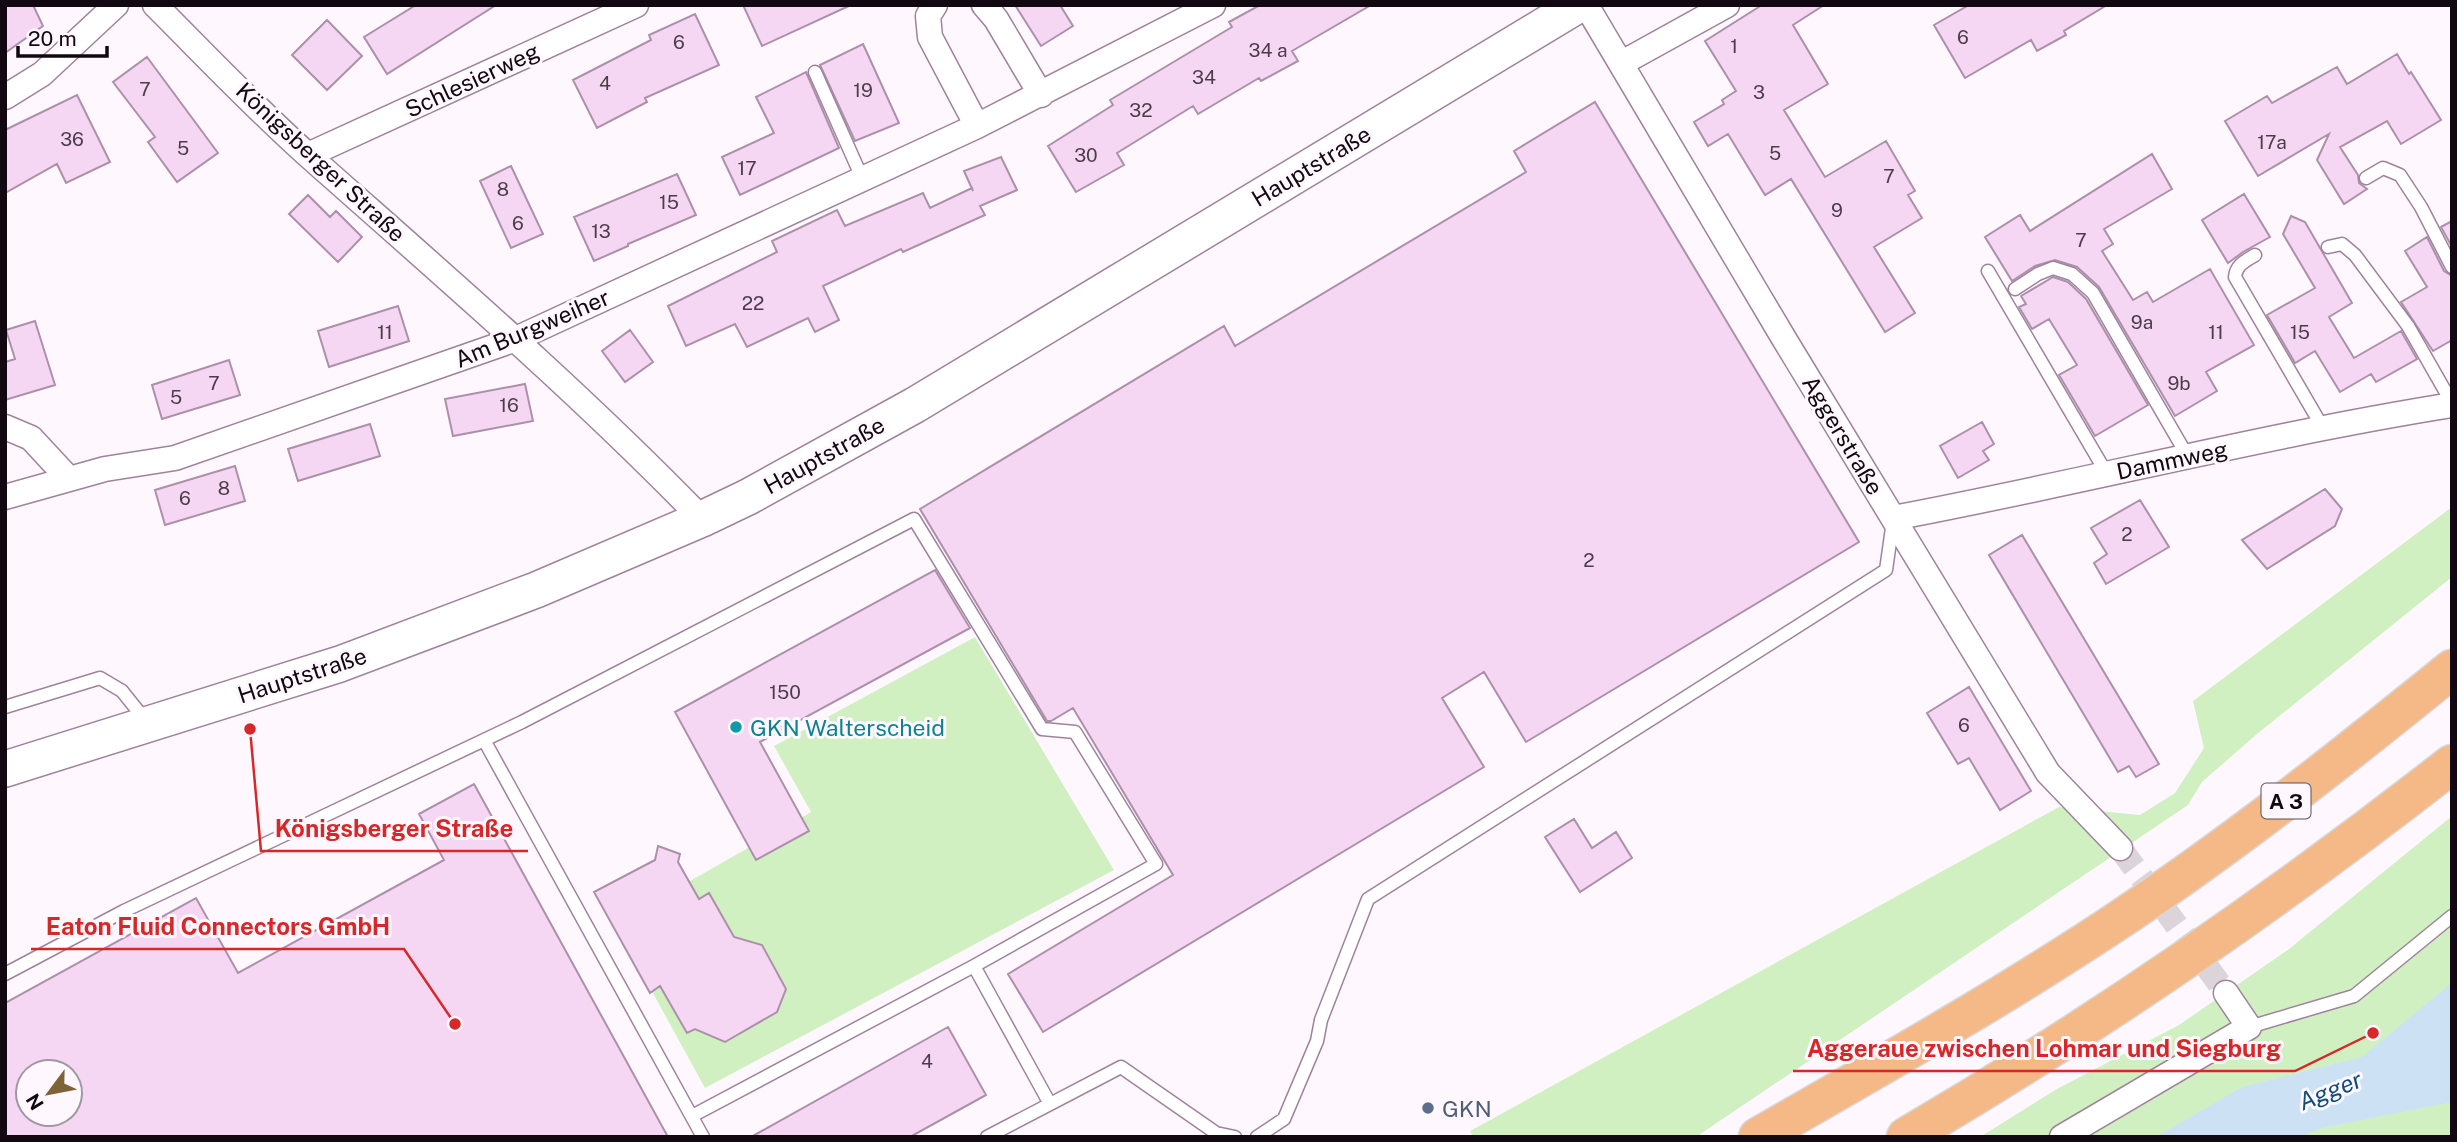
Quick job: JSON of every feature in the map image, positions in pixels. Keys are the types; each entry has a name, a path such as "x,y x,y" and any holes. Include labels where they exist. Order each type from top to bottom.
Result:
{"highway":[{"name":"A 3","path":"1758,1137 1959,1022 2113,924 2262,819 2452,669"},
{"path":"1906,1137 1998,1083 2150,984 2305,877 2452,764"}],"main road":[{"name":"Hauptstraße","path":"5,769 402,642 536,590 748,497 915,405 1578,5"}],"street":[{"path":"5,97 42,74 116,5"},
{"name":"Königsberger Straße","path":"155,5 308,155 516,339 702,519"},
{"name":"Schlesierweg","path":"308,155 636,5"},
{"path":"935,5 928,16 930,37 977,126"},
{"path":"984,5 996,19 1041,94"},
{"name":"Am Burgweiher","path":"5,497 105,470 174,458 516,339 977,126 1213,5"},
{"name":"Aggerstraße","path":"1586,5 1783,337 2048,774 2120,848"},
{"path":"1622,63 1727,5"},
{"name":"Dammweg","path":"1893,517 2452,404"},
{"path":"5,427 32,438 69,479"},
{"path":"2062,1137 2249,1027 2226,993"}],"lane":[{"path":"815,72 863,180"},
{"path":"2366,177 2383,168 2400,175 2421,207 2452,267"},
{"path":"2328,247 2342,244 2355,255 2408,326 2452,404"},
{"path":"2255,255 2241,264 2235,277 2323,428"},
{"path":"2015,289 2053,268 2072,274 2093,293 2188,457"},
{"path":"1988,271 2107,474"},
{"path":"1257,1137 1284,1119 1317,1041 1325,1008 1368,899 1886,570 1893,517"},
{"path":"5,974 124,911 484,740 914,519 1042,729 1075,732 1156,864 974,966 692,1116"},
{"path":"5,707 100,678 122,691 148,724"},
{"path":"484,740 703,1137"},
{"path":"2249,1027 2354,996 2452,916"},
{"path":"974,966 1050,1104"},
{"path":"987,1137 1121,1067 1216,1133 1235,1137"}],"green space":[{"path":"2452,507 2452,577 2257,734 2202,782 2188,805 1696,1137 1473,1137 1470,1131 2059,807 2140,815 2175,793 2204,748 2193,701"},
{"path":"975,637 1114,870 705,1088 615,924 811,812 774,746"},
{"path":"2452,816 2452,1137 1980,1137 2055,1090 2179,1025 2289,949"}],"water":[{"name":"Agger","path":"2452,985 2452,1102 2321,1128 2301,1137 2156,1137 2242,1087 2362,1057"}],"building":[{"path":"5,5 33,5 43,26 5,53"},
{"path":"416,5 496,5 387,74 364,37"},
{"path":"743,5 851,5 762,46"},
{"path":"1015,5 1060,5 1073,26 1041,46"},
{"path":"1260,5 1371,5 1292,51 1298,61 1261,81 1259,78 1198,114 1193,106 1117,153 1124,165 1076,192 1048,146 1113,105 1110,100 1232,27 1229,22"},
{"path":"1762,5 1824,5 1793,25 1828,84 1784,110 1825,177 1886,141 1915,191 1908,195 1922,218 1874,247 1915,313 1885,332 1791,179 1765,195 1728,134 1708,146 1694,122 1724,104 1722,100 1736,91 1705,41"},
{"path":"1969,5 2107,5 2064,31 2066,35 2037,51 2031,40 1965,78 1934,25"},
{"path":"695,14 719,65 645,98 647,102 597,128 573,80 651,40 649,35"},
{"path":"327,20 362,56 327,90 292,55"},
{"path":"863,44 899,123 855,141 820,65"},
{"path":"2397,54 2441,120 2401,144 2387,121 2340,147 2358,175 2359,183 2367,189 2344,204 2317,160 2329,134 2258,176 2225,121 2267,96 2272,103 2337,67 2347,84"},
{"path":"147,57 218,153 177,182 148,142 155,137 113,82"},
{"path":"806,72 839,148 740,195 722,157 774,133 756,97"},
{"path":"77,95 110,162 66,183 57,164 5,193 5,130"},
{"path":"1595,102 1859,542 1526,742 1484,672 1442,698 1484,767 1043,1032 1008,974 1173,875 1073,708 1047,721 920,509 1224,326 1235,346 1526,172 1514,151"},
{"path":"2152,154 2172,189 2104,229 2113,244 2102,251 2133,300 2147,292 2153,302 2210,269 2254,345 2206,372 2217,391 2175,416 2099,287 2077,267 2055,260 2035,266 2012,281 1985,237 2020,215 2030,231"},
{"path":"1001,157 1017,190 980,206 985,215 903,252 901,249 823,286 839,320 815,332 808,318 747,347 735,324 686,346 668,306 777,252 772,241 837,210 845,226 923,193 930,208 972,188 964,171"},
{"path":"511,166 543,234 511,248 480,181"},
{"path":"677,174 696,215 594,261 574,217"},
{"path":"2244,194 2270,237 2228,263 2202,220"},
{"path":"308,195 330,217 336,211 362,237 338,262 289,214"},
{"path":"2291,216 2305,222 2352,303 2329,317 2354,358 2401,331 2417,359 2376,382 2371,374 2340,392 2315,351 2295,363 2267,315 2315,288 2283,234"},
{"path":"2452,221 2452,247 2441,227"},
{"path":"2427,237 2444,271 2452,276 2452,340 2433,351 2401,302 2427,287 2405,251"},
{"path":"2053,277 2068,282 2086,299 2148,405 2095,436 2059,375 2077,365 2049,319 2032,329 2019,307 2026,304 2021,296"},
{"path":"398,306 409,341 329,367 318,331"},
{"path":"35,321 55,385 5,400 5,362 15,359 6,330"},
{"path":"630,330 653,362 625,382 602,351"},
{"path":"229,360 240,395 162,419 152,385"},
{"path":"525,384 533,421 453,436 445,399"},
{"path":"1982,422 1994,444 1983,451 1989,460 1958,478 1940,446"},
{"path":"370,424 380,456 298,481 288,449"},
{"path":"235,466 245,501 165,525 155,490"},
{"path":"2325,489 2342,509 2335,526 2267,569 2242,540"},
{"path":"2140,500 2169,547 2106,584 2094,563 2107,554 2091,528"},
{"path":"2022,535 2159,764 2136,777 2129,766 2118,772 1989,555"},
{"name":"GKN Walterscheid","path":"935,570 970,628 760,742 809,831 756,860 675,712"},
{"path":"1969,687 2031,791 2000,810 1969,758 1958,764 1927,713"},
{"path":"474,784 668,1137 5,1137 5,1003 196,898 238,973 444,860 419,814"},
{"path":"1574,819 1592,848 1616,832 1632,858 1580,892 1545,837"},
{"path":"658,846 680,854 678,862 699,899 709,893 734,937 762,945 786,989 777,1012 725,1042 695,1029 687,1033 660,986 650,993 594,892 655,860"},
{"path":"948,1027 986,1095 910,1137 751,1137"}],"tunnel":[{"path":"2120,848 2226,993"}],"place":[{"name":"GKN Walterscheid","path":"736,727"},
{"name":"Königsberger Straße","path":"250,729"},
{"name":"Eaton Fluid Connectors GmbH","path":"455,1024"},
{"name":"Aggeraue zwischen Lohmar und Siegburg","path":"2373,1033"},
{"name":"GKN","path":"1428,1108"}]}
